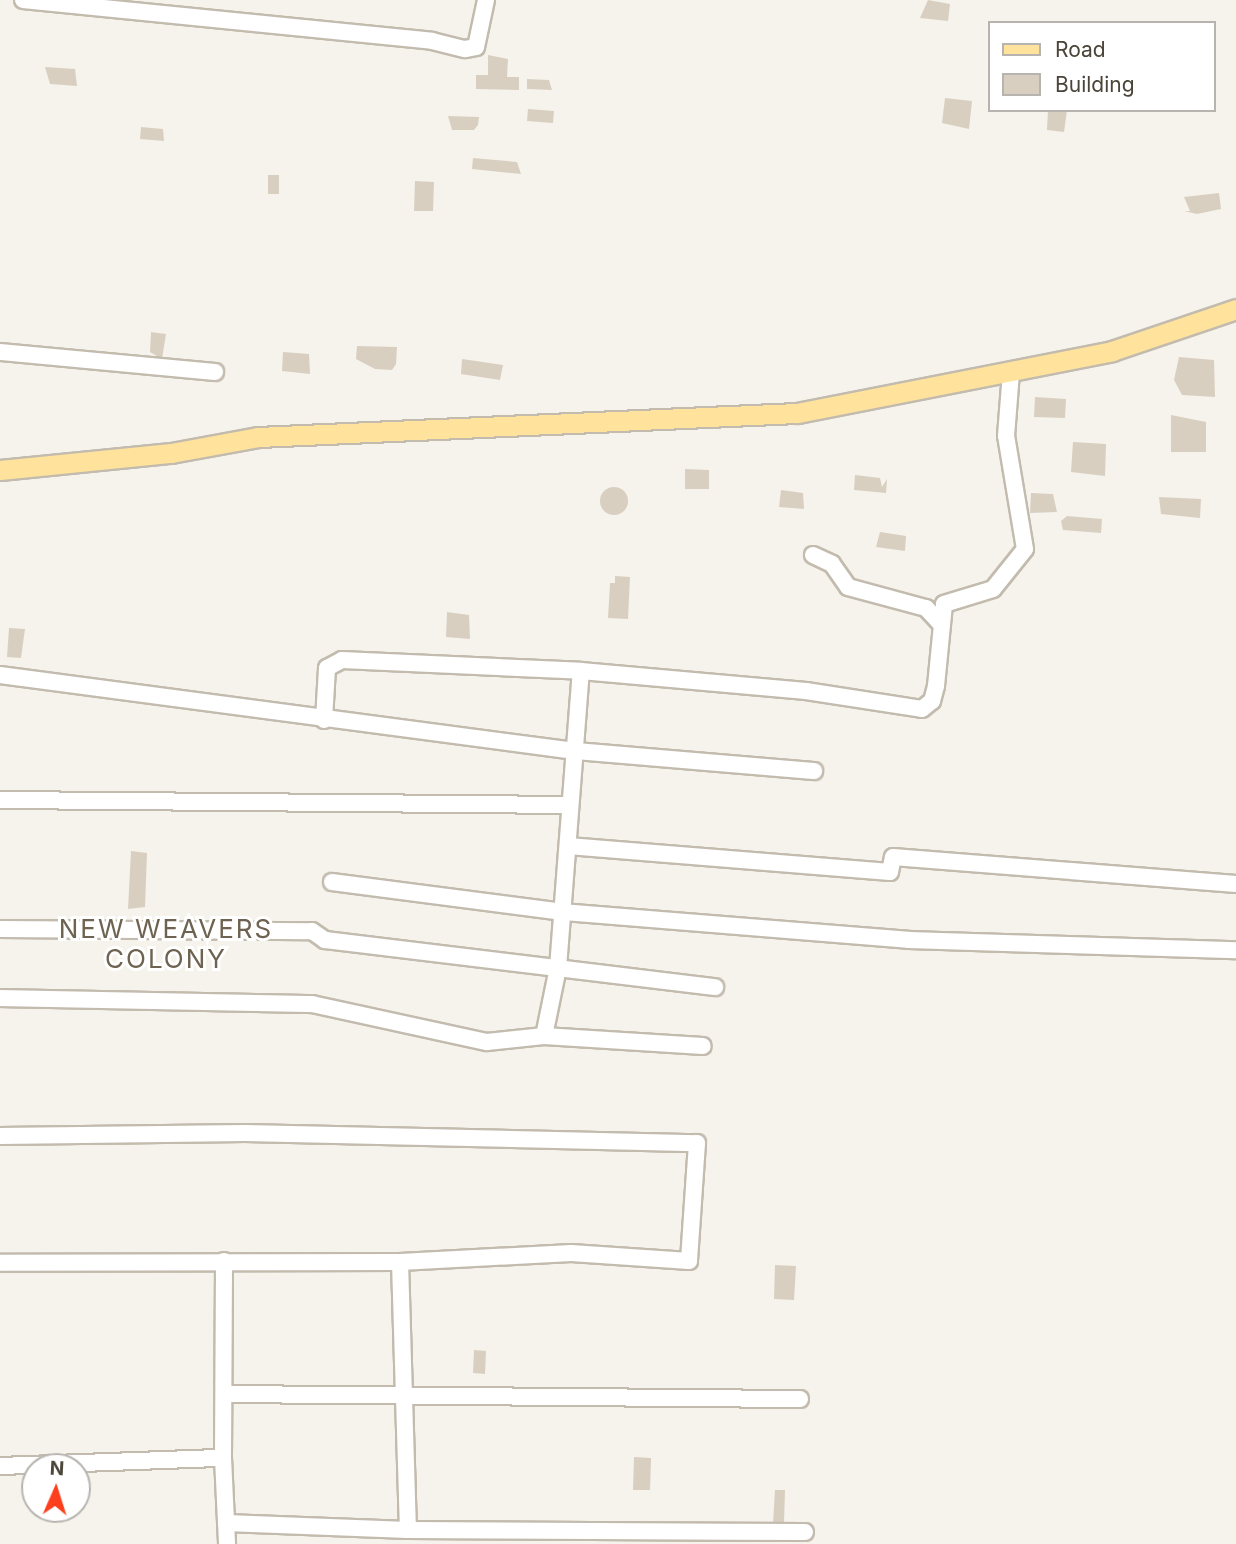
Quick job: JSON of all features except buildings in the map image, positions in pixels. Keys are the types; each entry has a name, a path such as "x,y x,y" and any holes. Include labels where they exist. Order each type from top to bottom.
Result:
{"main road":[{"path":"0,470 171,453 258,437 797,413 1112,351 1236,309"}],"street":[{"path":"23,0 432,41 465,49 476,47 486,0"},
{"path":"0,352 215,372"},
{"path":"324,720 327,668 342,660 581,671 807,691 922,709 934,694 944,604 993,589 1024,549 1006,436 1011,372"},
{"path":"813,555 832,564 848,587 926,608 942,625"},
{"path":"544,1036 558,968 581,671"},
{"path":"0,675 324,720 575,751 814,771"},
{"path":"0,800 570,805"},
{"path":"568,846 890,872 892,857 1236,884"},
{"path":"332,882 563,912 909,940 1236,950"},
{"path":"0,929 312,931 325,940 715,987"},
{"path":"0,998 312,1004 487,1042 544,1036 703,1046"},
{"path":"0,1136 245,1133 697,1143 689,1261 571,1253 400,1262 0,1263"},
{"path":"224,1261 223,1458 227,1544"},
{"path":"400,1262 407,1395 408,1530"},
{"path":"224,1394 800,1399"},
{"path":"0,1466 223,1458"},
{"path":"226,1523 408,1530 805,1532"}],"district":[{"name":"NEW WEAVERS COLONY","path":"166,944"}]}
